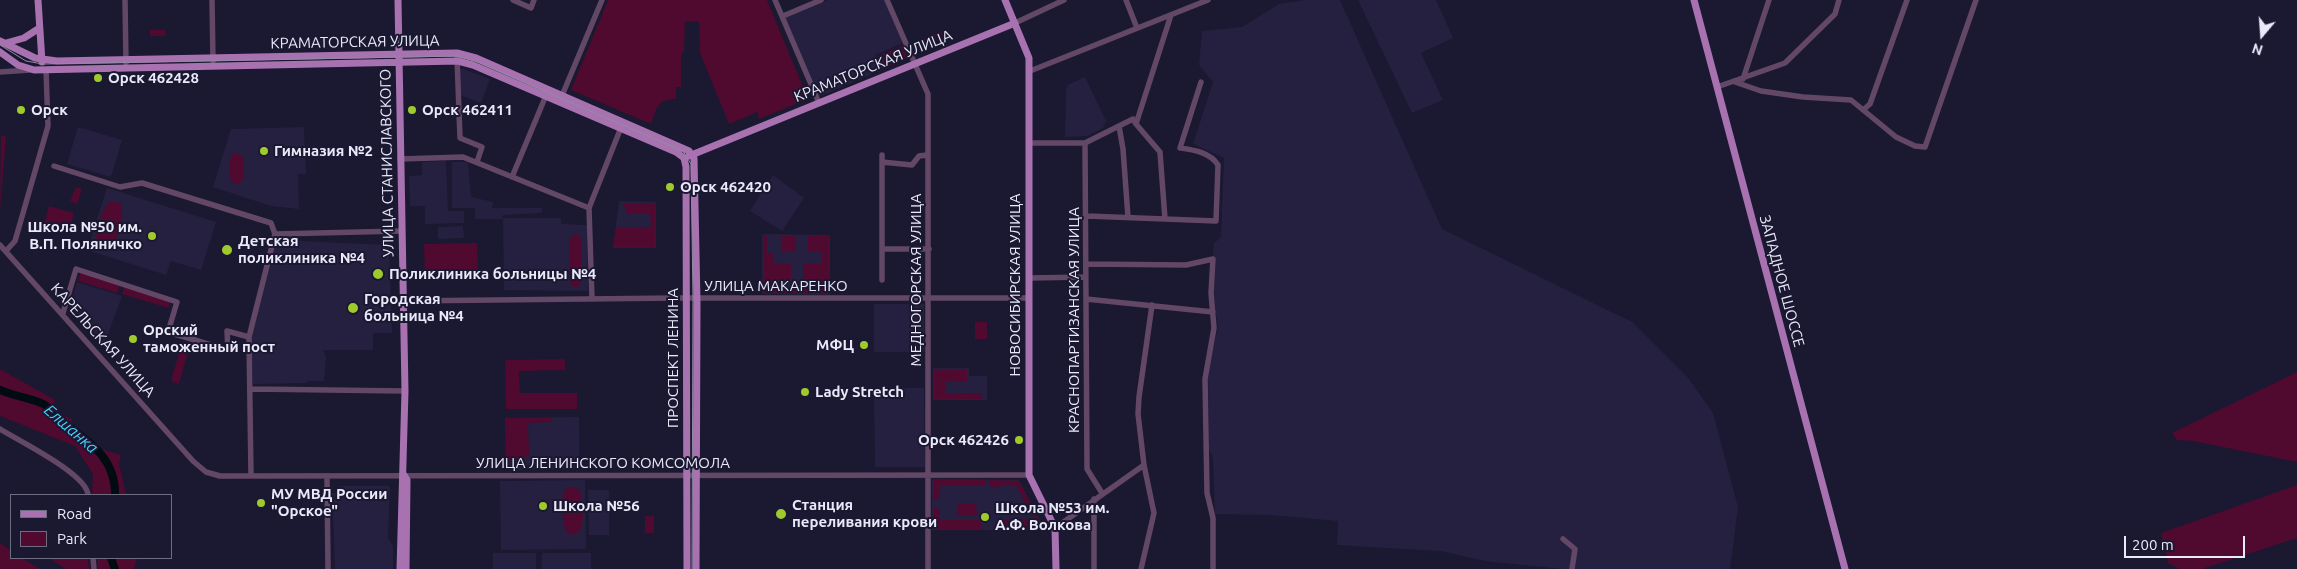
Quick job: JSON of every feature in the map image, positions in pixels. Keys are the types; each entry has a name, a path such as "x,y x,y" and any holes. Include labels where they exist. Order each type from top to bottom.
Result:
{"main road":[{"path":"38,0 41,60 46,70"},
{"name":"УЛИЦА СТАНИСЛАВСКОГО","path":"398,0 405,391 400,569"},
{"name":"НОВОСИБИРСКАЯ УЛИЦА","path":"1005,0 1029,58 1029,475 1055,528 1056,569"},
{"name":"ЗАПАДНОЕ ШОССЕ","path":"1694,0 1845,569"},
{"name":"КРАМАТОРСКАЯ УЛИЦА","path":"665,143 684,158 1015,23"},
{"path":"3,42 24,38 38,29"},
{"name":"КРАМАТОРСКАЯ УЛИЦА","path":"3,42 41,60 126,64"},
{"name":"КРАМАТОРСКАЯ УЛИЦА","path":"0,54 18,65 34,70 158,63 457,57 476,62 665,143 685,148 692,155"},
{"name":"ПРОСПЕКТ ЛЕНИНА","path":"692,155 696,218 697,298 696,569"},
{"name":"ПРОСПЕКТ ЛЕНИНА","path":"684,158 688,298 687,569"},
{"name":"УЛИЦА СТАНИСЛАВСКОГО","path":"404,475 407,480 406,569"}],"street":[{"path":"125,0 126,64"},
{"path":"210,62 212,0"},
{"path":"513,0 531,8 534,0"},
{"path":"561,98 602,0"},
{"path":"776,0 819,103"},
{"path":"783,16 821,0"},
{"name":"МЕДНОГОРСКАЯ УЛИЦА","path":"887,0 928,94 928,569"},
{"name":"КРАМАТОРСКАЯ УЛИЦА","path":"1015,23 1064,0"},
{"path":"1126,0 1137,28"},
{"path":"1030,70 1208,0"},
{"path":"1743,79 1770,0"},
{"path":"1717,88 1785,63 1835,14 1840,0"},
{"path":"1863,110 1870,104 1907,0"},
{"path":"1735,82 1761,91 1803,98 1851,100 1896,137 1915,146 1925,147 1976,0"},
{"path":"1136,124 1170,15"},
{"path":"0,54 3,42"},
{"path":"457,57 460,138 482,147 478,162"},
{"path":"0,72 34,70"},
{"path":"6,251 15,241 48,126 46,70"},
{"path":"1087,216 1216,221 1218,165 1215,160 1199,151 1180,148 1201,82"},
{"path":"512,177 545,92"},
{"path":"1030,143 1085,143 1132,119 1160,152 1165,219"},
{"path":"592,299 589,208 622,124"},
{"path":"1119,126 1123,149 1128,217"},
{"name":"КРАСНОПАРТИЗАНСКАЯ УЛИЦА","path":"1085,143 1087,216 1087,469 1102,493"},
{"path":"882,162 912,165 920,156 928,154"},
{"path":"882,155 882,280"},
{"path":"400,159 463,157 589,208"},
{"path":"54,166 120,186 142,183 271,223 275,234 249,337 251,476"},
{"path":"686,219 696,218"},
{"path":"275,234 402,231"},
{"name":"КАРЕЛЬСКАЯ УЛИЦА","path":"0,245 63,313 186,453"},
{"path":"882,249 929,249"},
{"path":"687,256 696,255"},
{"path":"1086,264 1186,265 1213,259 1211,293 1214,328 1206,362 1205,379 1207,493 1213,518 1213,569"},
{"path":"63,313 76,269 177,302 168,332 228,350 227,331 249,337"},
{"path":"1029,278 1086,277"},
{"name":"УЛИЦА МАКАРЕНКО","path":"404,301 688,298 1029,298"},
{"path":"1086,299 1213,312"},
{"path":"1141,569 1154,513 1144,465 1139,426 1139,397 1152,305"},
{"path":"687,388 697,388"},
{"path":"251,390 405,391"},
{"path":"0,429 74,474 88,490 88,494"},
{"name":"УЛИЦА ЛЕНИНСКОГО КОМСОМОЛА","path":"186,453 206,472 220,476 1029,475"},
{"path":"1055,528 1144,465"},
{"path":"327,476 328,569"},
{"path":"1094,499 1094,569"},
{"path":"686,519 696,519"},
{"path":"687,528 696,528"},
{"path":"1563,539 1575,549 1572,569"},
{"path":"687,555 696,555"}],"shaded area":[{"path":"827,0 885,0 903,43 875,55 882,70 818,97 785,18"},
{"path":"1306,0 1340,0 1442,229 1632,322 1688,378 1713,413 1738,507 1730,569 1563,569 1485,561 1441,551 1337,545 1338,521 1272,515 1215,514 1213,458 1209,449 1208,371 1218,327 1213,294 1216,260 1213,256 1214,243 1221,237 1224,158 1193,144 1213,82 1199,65 1202,31 1242,27 1279,4"},
{"path":"1358,0 1436,0 1453,38 1421,53 1443,100 1412,113"},
{"path":"460,68 490,79 481,103 460,95"},
{"path":"1085,77 1106,121 1103,128 1087,136 1065,137 1066,90 1068,85"},
{"path":"78,127 122,140 111,177 67,164"},
{"name":"Гимназия №2","path":"304,127 306,174 298,174 299,209 271,206 213,187 231,129"},
{"path":"446,161 448,211 464,211 464,223 425,224 425,206 410,206 409,176 422,175 422,162"},
{"path":"452,162 468,162 471,197 493,202 492,208 542,208 542,213 503,215 502,219 475,219 475,208 452,208"},
{"path":"773,175 804,198 782,231 750,211"},
{"name":"Школа №50 им. В.П. Поляничко","path":"107,188 216,222 201,270 171,261 166,275 87,250"},
{"path":"619,201 656,202 656,248 613,248"},
{"path":"503,218 561,218 561,224 587,225 588,291 504,290"},
{"path":"463,226 464,238 438,239 438,227"},
{"path":"762,234 830,235 830,295 762,294"},
{"path":"276,240 389,245 392,333 373,333 373,350 323,350 326,357 324,381 253,384 251,337"},
{"path":"77,282 122,296 104,345 69,309"},
{"path":"874,304 924,304 924,352 874,352"},
{"path":"933,368 969,368 969,376 987,376 987,400 933,400"},
{"path":"874,388 924,388 925,467 875,467"},
{"path":"579,417 579,469 506,470 505,418"},
{"name":"Школа №53 им. А.Ф. Волкова","path":"932,479 1019,480 1045,530 932,530"},
{"name":"Школа №56","path":"585,480 586,549 501,550 500,481"},
{"path":"340,486 390,486 388,538 393,546 393,569 335,569 332,493 340,493"},
{"path":"588,490 609,490 609,535 589,535"},
{"path":"493,553 536,553 536,569 493,569"},
{"path":"542,553 591,553 591,569 542,569"}],"green space":[{"path":"608,0 767,0 808,99 759,119 757,112 729,124 700,53 699,21 685,22 684,52 681,53 681,87 676,87 676,99 670,99 661,103 651,124 571,90"},
{"path":"150,30 165,30 166,36 150,36"},
{"path":"941,31 946,43 942,45 939,37 913,49 911,44"},
{"path":"903,45 908,58 881,69 876,57"},
{"path":"1,136 6,136 0,211"},
{"path":"234,153 239,153 244,159 244,179 238,184 233,183 229,172 230,159"},
{"path":"76,187 82,189 77,204 70,201"},
{"path":"112,201 120,203 122,208 121,224 115,240 110,246 104,248 98,245 98,228 102,214"},
{"path":"623,203 655,203 655,247 613,247 616,228 651,227 650,214 627,214"},
{"path":"49,206 74,213 69,232 44,225"},
{"path":"575,234 578,234 581,240 581,282 577,287 573,287 569,281 569,240"},
{"path":"763,235 767,235 767,253 773,253 773,263 791,263 791,279 775,279 774,290 796,290 796,294 763,294"},
{"path":"782,236 796,236 796,251 782,251"},
{"path":"808,236 829,236 829,294 799,294 799,290 821,289 821,279 803,279 803,263 822,263 822,252 808,252"},
{"path":"477,243 478,277 425,278 424,244"},
{"path":"81,272 120,285 117,293 78,281"},
{"path":"124,287 170,302 169,308 122,294"},
{"path":"975,322 987,322 987,339 975,339"},
{"path":"181,346 189,348 179,384 171,381"},
{"path":"565,359 565,370 519,371 520,393 577,393 577,409 506,409 505,360"},
{"path":"0,369 55,400 51,412 72,419 71,431 97,448 121,455 119,464 126,494 92,494 93,474 75,446 0,416"},
{"path":"934,369 967,369 967,382 946,382 946,394 982,393 982,399 934,399"},
{"path":"2297,372 2297,462 2193,441 2177,440 2172,433"},
{"path":"506,418 551,418 551,422 528,423 529,456 506,462"},
{"path":"933,479 986,480 986,486 940,486 940,497 933,501"},
{"path":"989,480 1019,481 1044,530 998,529 1001,520 1034,519 1016,485 999,485 999,488 989,486"},
{"path":"2297,485 2297,538 2202,569 2179,569 2168,563 2161,533"},
{"path":"571,487 578,489 583,509 582,526 574,534 567,533 562,513 564,492"},
{"path":"957,503 976,503 977,516 957,516"},
{"path":"933,506 940,511 940,520 981,520 981,529 933,529"},
{"path":"645,516 654,516 654,533 645,533"},
{"path":"0,543 10,550 10,559 24,559 40,569 0,569"},
{"path":"51,559 88,559 89,569 66,569"},
{"path":"97,559 137,559 134,569 98,569"}],"waterway":[{"name":"Елшанка","path":"0,390 36,401 48,407 58,418 97,449 110,469 114,481 115,494"},
{"name":"Елшанка","path":"111,559 115,569"}],"tram line":[{"path":"0,45 26,61 43,64 457,56 475,61 683,151 691,164 693,298 692,569"}],"place":[{"name":"Орск 462428","path":"98,78"},
{"name":"Орск","path":"21,110"},
{"name":"Орск 462411","path":"412,110"},
{"name":"Гимназия №2","path":"264,151"},
{"name":"Орск 462420","path":"670,187"},
{"name":"Школа №50 им. В.П. Поляничко","path":"152,236"},
{"name":"Детская поликлиника №4","path":"227,250"},
{"name":"Поликлиника больницы №4","path":"378,274"},
{"name":"Городская больница №4","path":"353,308"},
{"name":"Орский таможенный пост","path":"133,339"},
{"name":"МФЦ","path":"864,345"},
{"name":"Lady Stretch","path":"805,392"},
{"name":"Орск 462426","path":"1019,440"},
{"name":"МУ МВД России \"Орское\"","path":"261,503"},
{"name":"Школа №56","path":"543,506"},
{"name":"Станция переливания крови","path":"781,514"},
{"name":"Школа №53 им. А.Ф. Волкова","path":"985,517"}]}
